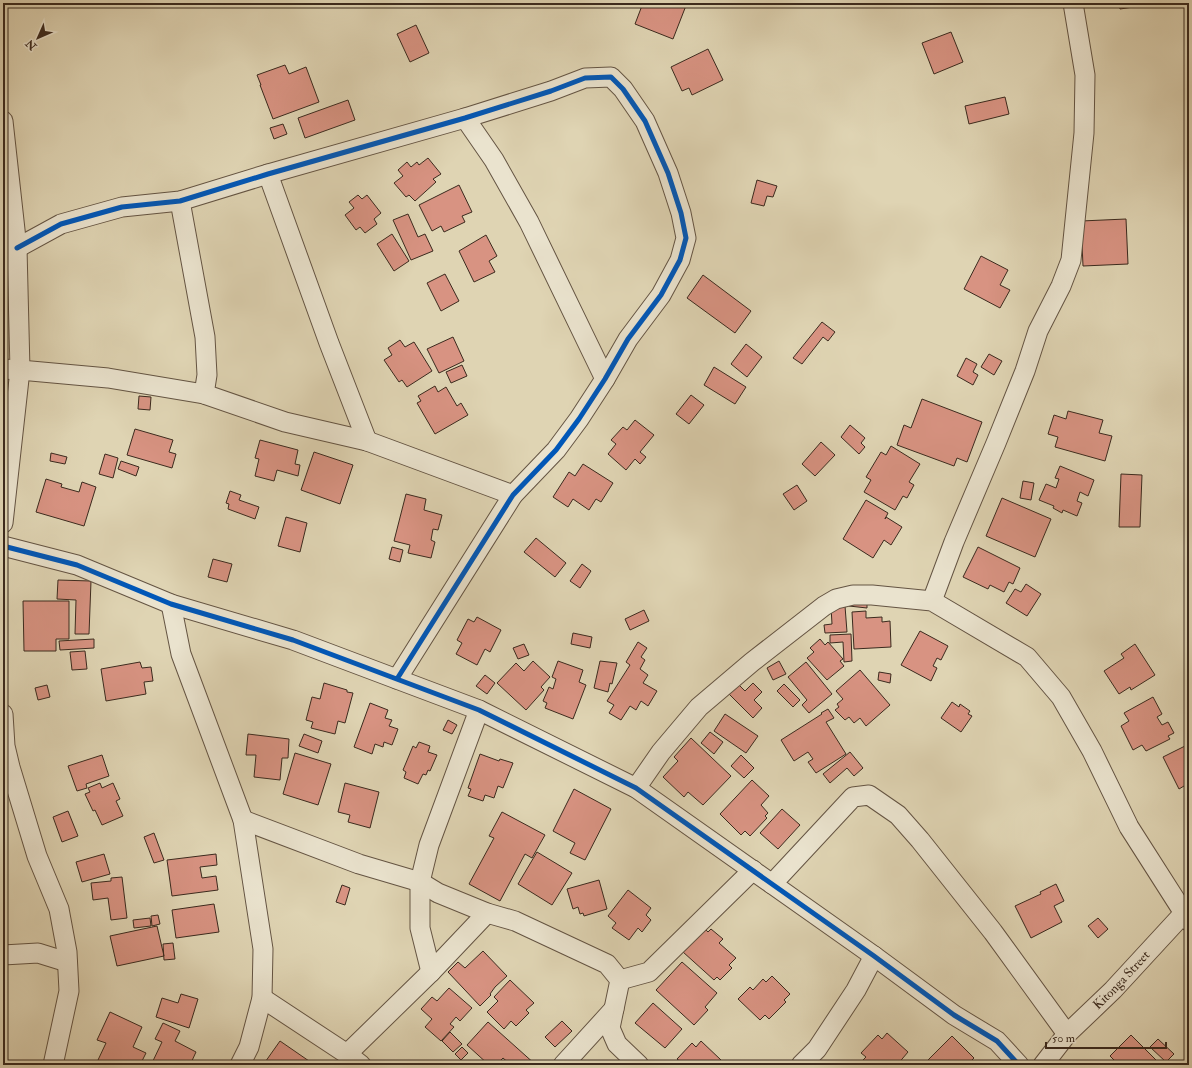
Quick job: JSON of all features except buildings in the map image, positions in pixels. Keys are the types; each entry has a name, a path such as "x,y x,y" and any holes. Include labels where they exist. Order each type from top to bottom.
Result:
{"street":[{"path":"932,601 954,542 996,444 1025,371 1038,331 1061,286 1071,260 1084,133 1085,75 1073,3"},
{"path":"17,248 61,224 122,207 180,201 268,174 465,118 551,91 584,78 611,77 623,89 645,120 668,173 681,213 686,238 680,260 661,295 628,339 605,379 556,450 513,495 398,679"},
{"path":"465,118 494,160 529,222 605,379"},
{"path":"3,121 7,190 17,248 3,523"},
{"path":"268,174 326,336 367,441"},
{"path":"180,201 205,337 206,375 204,394"},
{"path":"11,370 108,378 204,394 285,422 367,441 513,495"},
{"path":"3,546 77,565 171,604 293,640 398,679 479,710 636,788 874,956 954,1015 997,1041 1019,1065"},
{"path":"636,788 662,752 699,707 752,662 824,606 836,599 853,595 872,595 932,601 1027,656 1061,697 1092,751 1129,827 1186,917"},
{"path":"171,604 180,654 243,820 263,949 262,998 249,1047 240,1065"},
{"path":"431,972 420,928 420,882 429,845 479,710"},
{"path":"3,714 4,746 37,856 59,910 67,952 70,991 53,1065"},
{"path":"772,884 853,797 869,795 898,815 920,840 993,932 1067,1034"},
{"path":"243,820 359,864 420,882 438,893 487,913 514,921 607,964 620,980"},
{"path":"620,980 649,972 753,870"},
{"path":"262,998 354,1059 431,972 487,913"},
{"name":"Kitonga Street","path":"1043,1065 1067,1034 1186,917"},
{"path":"3,955 38,954 67,962"},
{"path":"801,1065 819,1057 874,956"},
{"path":"620,980 610,1028 616,1044 639,1065"},
{"path":"563,1065 614,1009"}],"cycle path":[{"path":"17,248 61,224 122,207 180,201 268,174 465,118 551,91 585,78 611,77 623,89 645,121 668,173 681,213 686,238 680,260 661,295 628,339 605,379 579,419 556,450 513,495 397,679"},
{"path":"3,546 77,565 171,604 293,640 479,710 636,788 874,956 954,1015 997,1041 1019,1065"}]}
